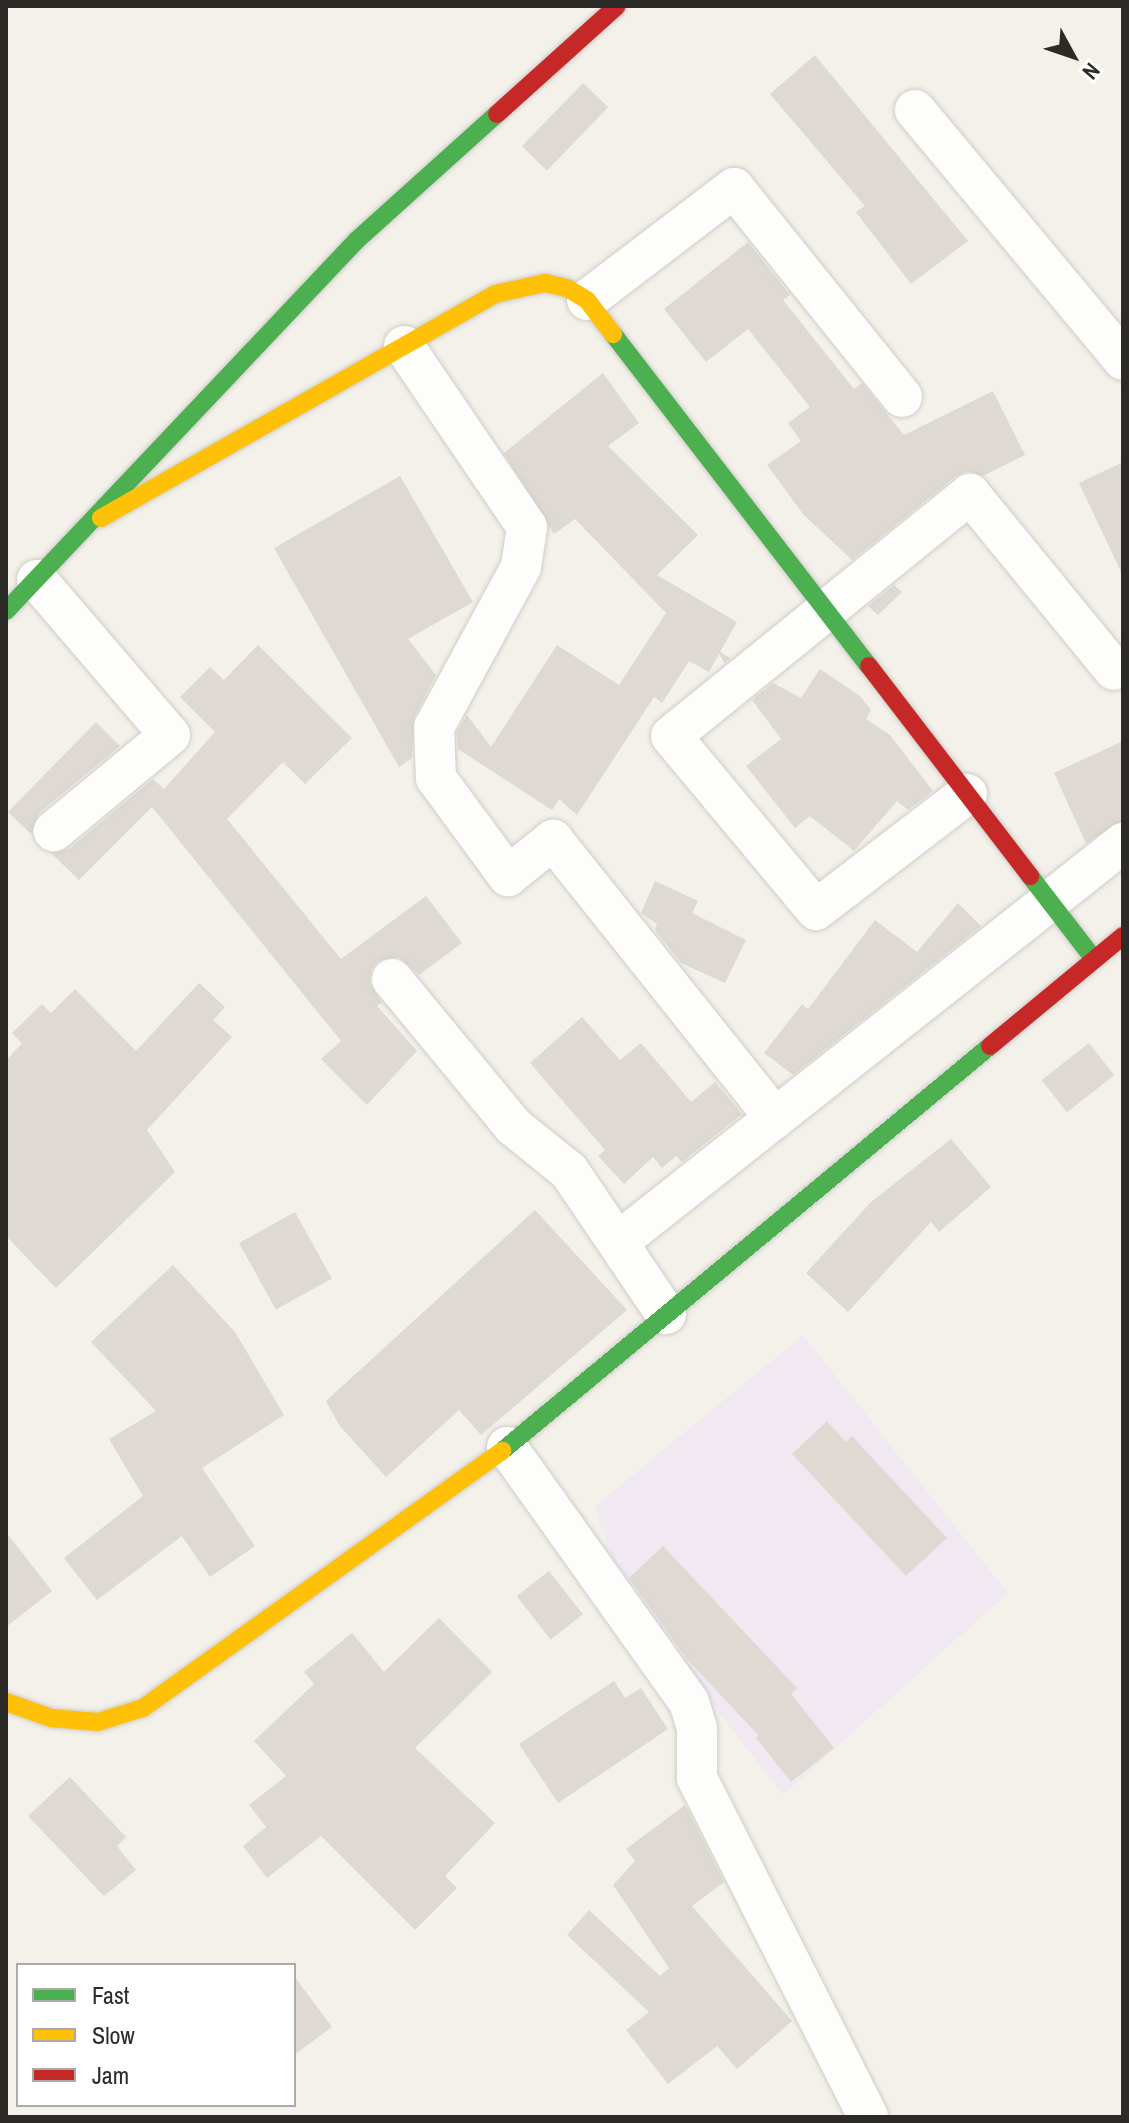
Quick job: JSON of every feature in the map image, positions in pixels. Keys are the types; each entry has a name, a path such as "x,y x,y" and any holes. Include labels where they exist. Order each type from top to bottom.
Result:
{"street":[{"path":"6,611 97,520 357,240 617,6"},
{"path":"915,110 1123,360"},
{"path":"587,300 734,188 902,397"},
{"path":"97,520 495,294 545,283 567,288 587,300 1094,959"},
{"path":"404,346 527,527 521,567 434,727 436,778 508,876 553,840 775,1118"},
{"path":"967,794 816,910 671,736 970,494 1114,670"},
{"path":"37,580 170,735 54,831"},
{"path":"618,1242 1123,843"},
{"path":"6,1702 51,1718 98,1722 143,1708 507,1447 1123,936"},
{"path":"392,979 513,1126 569,1171 666,1314"},
{"path":"507,1447 689,1702 697,1729 697,1778 868,2117"}],"shaded area":[{"path":"803,1335 1008,1593 783,1795 619,1584 595,1506"}],"building":[{"path":"815,55 968,241 911,284 856,212 865,206 770,94"},
{"path":"583,83 608,107 547,171 522,146"},
{"path":"748,242 790,295 783,300 854,389 862,383 904,435 993,391 1025,455 983,476 967,471 956,476 852,560 803,514 767,465 801,441 788,423 810,407 748,329 706,362 664,309"},
{"path":"603,373 639,423 608,446 698,535 657,575 737,622 720,652 730,658 725,663 719,654 709,672 689,661 662,703 654,697 577,815 559,799 552,810 458,749 457,732 467,715 491,747 557,645 619,685 666,613 575,519 554,534 504,453"},
{"path":"1123,462 1123,576 1079,483"},
{"path":"400,476 473,602 408,639 436,675 414,717 412,758 399,767 274,548"},
{"path":"894,585 902,592 878,615 868,606"},
{"path":"258,645 352,738 305,784 283,762 227,819 341,959 426,896 462,943 419,975 399,957 378,961 371,970 370,984 382,1003 377,1006 417,1051 367,1105 321,1059 341,1041 152,807 79,880 51,853 69,849 153,779 164,789 215,732 180,697 210,667 224,680"},
{"path":"820,669 860,696 871,710 866,719 890,735 933,791 908,810 897,801 854,851 810,816 795,828 746,766 781,739 752,700 773,683 801,698"},
{"path":"96,722 120,746 39,813 31,834 8,812"},
{"path":"1123,741 1123,821 1086,843 1054,773"},
{"path":"655,881 698,901 692,913 746,940 725,983 681,963 655,930 657,924 641,913"},
{"path":"958,903 981,926 793,1075 764,1053 802,1004 808,1009 875,920 917,952"},
{"path":"199,983 225,1007 213,1020 232,1037 147,1130 175,1172 56,1288 6,1236 6,1061 22,1043 12,1033 42,1004 51,1013 75,989 136,1051"},
{"path":"582,1017 620,1060 641,1043 691,1102 715,1082 742,1114 682,1162 676,1156 662,1168 653,1157 624,1184 598,1156 605,1150 530,1063"},
{"path":"1089,1043 1114,1075 1067,1112 1042,1080"},
{"path":"951,1139 991,1187 939,1232 931,1222 848,1312 806,1273 871,1202"},
{"path":"535,1210 627,1310 481,1435 459,1410 386,1477 339,1425 326,1401"},
{"path":"295,1212 332,1278 276,1309 239,1243"},
{"path":"173,1265 235,1332 284,1415 202,1468 255,1546 210,1577 182,1536 97,1600 64,1558 143,1496 109,1439 156,1411 91,1342"},
{"path":"827,1421 846,1442 852,1436 947,1538 906,1576 792,1454"},
{"path":"6,1532 52,1591 6,1627"},
{"path":"663,1546 797,1688 791,1694 834,1748 791,1782 756,1738 759,1736 687,1659 629,1578"},
{"path":"549,1571 583,1614 551,1640 517,1596"},
{"path":"439,1618 492,1672 415,1748 495,1823 445,1876 457,1888 415,1930 321,1836 267,1878 243,1846 266,1827 249,1805 286,1776 254,1741 314,1684 304,1672 352,1633 384,1672"},
{"path":"614,1681 625,1698 641,1688 668,1729 558,1803 519,1744"},
{"path":"70,1777 126,1837 117,1846 136,1870 104,1896 28,1816"},
{"path":"685,1805 724,1882 692,1906 792,2021 737,2069 717,2046 668,2084 626,2030 649,2012 567,1935 589,1910 660,1976 669,1968 613,1885 635,1861 626,1849"},
{"path":"296,1979 332,2027 296,2054"}],"traffic: fast":[{"path":"6,611 357,240 497,114"},
{"path":"613,334 869,666"},
{"path":"1030,876 1094,959"},
{"path":"502,1451 990,1046"}],"traffic: slow":[{"path":"101,518 495,294 545,283 567,288 587,300 613,334"},
{"path":"6,1702 51,1718 98,1722 143,1708 502,1451"}],"traffic: jam":[{"path":"497,114 617,6"},
{"path":"869,666 1030,876"},
{"path":"990,1046 1123,936"}]}
